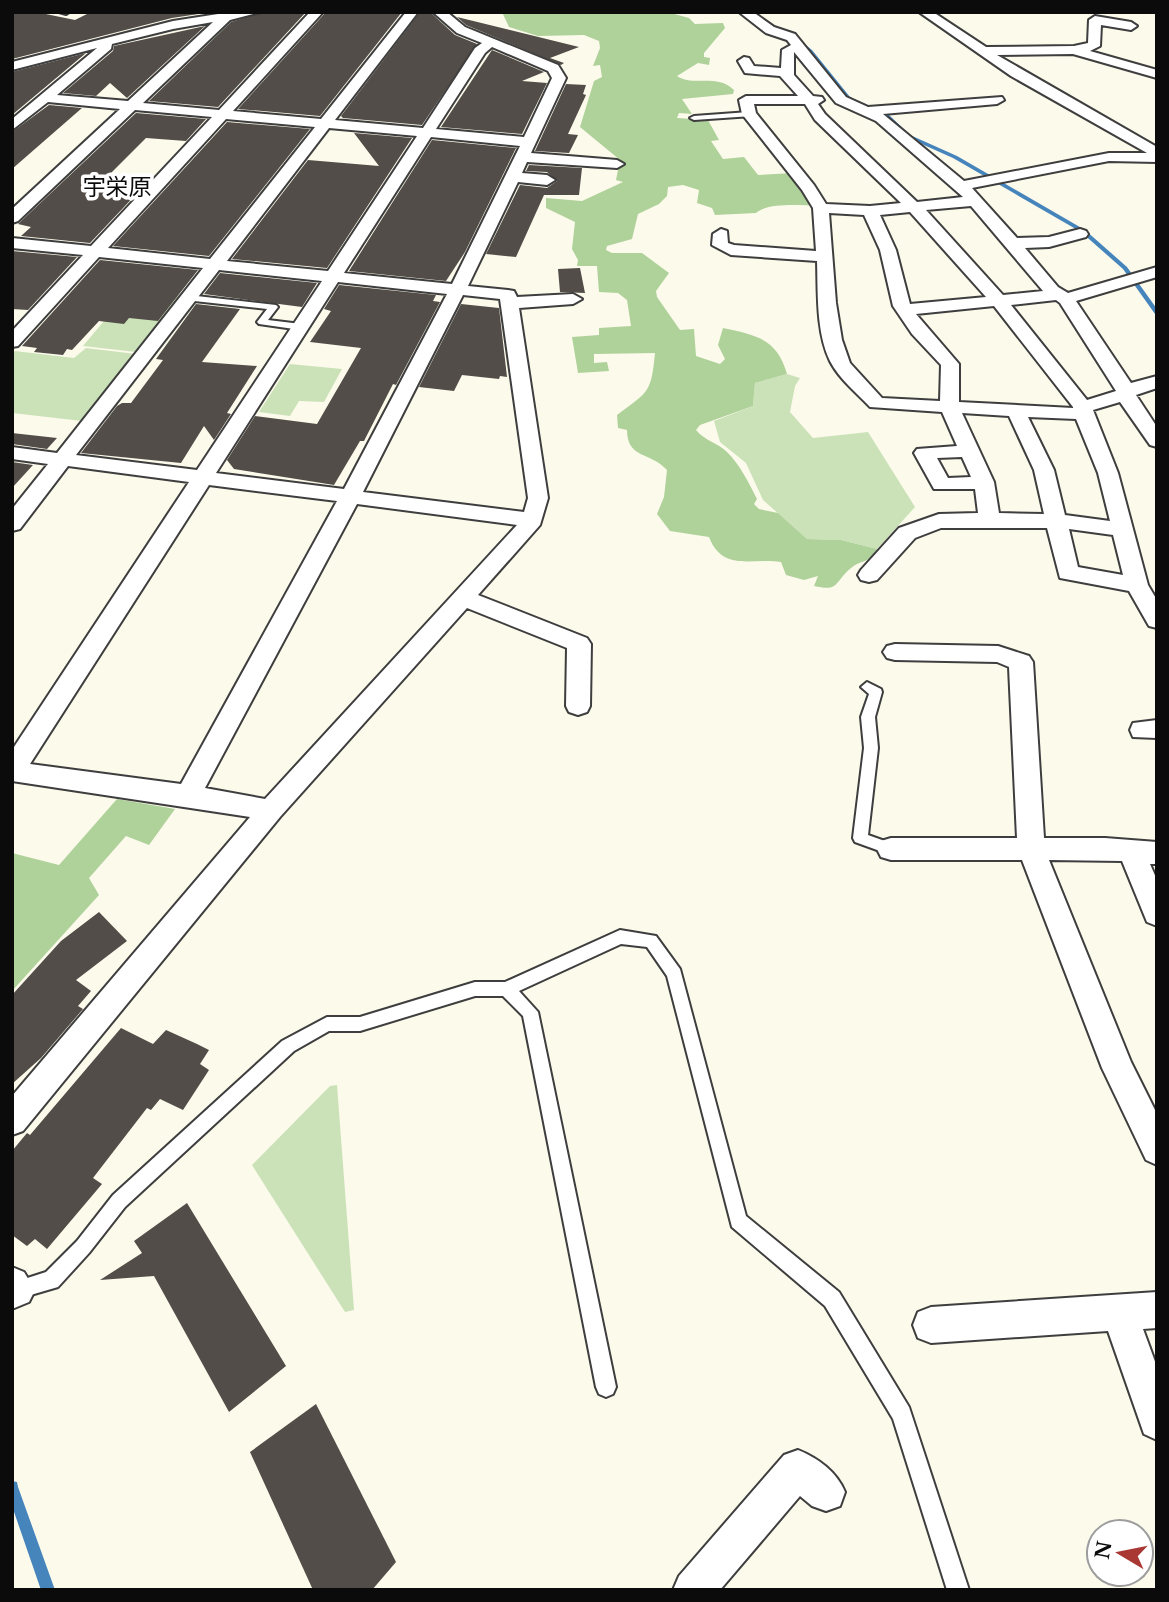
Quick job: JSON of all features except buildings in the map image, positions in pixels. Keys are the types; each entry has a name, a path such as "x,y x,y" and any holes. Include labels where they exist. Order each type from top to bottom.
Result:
{"street":[{"path":"12,66 173,25 255,12"},
{"path":"12,342 317,12"},
{"path":"12,524 412,12"},
{"path":"188,795 351,497 526,150 559,78 553,68 461,30 439,12"},
{"path":"745,12 770,30 791,37 841,100"},
{"path":"925,12 1016,73 1157,153"},
{"path":"12,218 226,17"},
{"path":"984,51 1074,50 1094,46 1095,20 1131,26"},
{"path":"12,126 114,41"},
{"path":"271,810 188,795 12,771 480,51 490,43"},
{"path":"797,47 788,50 787,76 820,117 915,208 999,301 1083,411 1108,473 1137,585 1157,620"},
{"path":"1074,50 1157,74"},
{"path":"744,61 750,70 786,72"},
{"path":"47,98 428,133 617,164"},
{"path":"1157,382 1136,387 1126,394 1101,400 1083,411 1016,411 877,402 839,360 825,284 821,208 809,188 749,114 746,100 841,100 881,118 961,186 1052,291 1062,297 1123,385 1126,394 1132,406 1157,440"},
{"path":"867,111 997,100"},
{"path":"961,186 1109,157 1157,158"},
{"path":"512,177 547,180"},
{"path":"821,208 870,211 974,201"},
{"path":"870,211 888,250 905,310 918,330 950,364 949,407 984,482 990,520"},
{"path":"721,234 720,245 731,250 825,257"},
{"path":"1013,243 1049,242 1080,234"},
{"path":"12,243 508,295 538,498 533,520 271,810 12,1120"},
{"path":"905,310 1062,297 1150,274"},
{"path":"510,303 573,299"},
{"path":"1016,411 1044,470 1068,573 1137,585"},
{"path":"971,452 924,453 941,485 984,482"},
{"path":"12,453 533,520"},
{"path":"869,575 907,533 939,521 1055,521 1123,529"},
{"path":"464,598 579,644 578,706"},
{"path":"895,652 998,654 1021,662 1031,849 1118,1068 1157,1149"},
{"path":"891,849 1144,852 1157,914"},
{"path":"931,1325 1157,1310"},
{"path":"1120,1313 1157,1421"},
{"path":"693,1590 798,1469 826,1492"}],"lane":[{"path":"694,118 749,114"},
{"path":"188,298 273,307 262,322 300,327"},
{"path":"867,687 877,692 868,717 871,748 860,838 891,849"},
{"path":"14,1289 51,1280 83,1247 119,1201 288,1046 327,1024 360,1024 475,989 506,989 620,937 651,941 674,974 738,1222 831,1299 902,1415 958,1590"},
{"path":"506,989 530,1012 606,1387"}],"green space":[{"path":"502,12 667,12 689,18 695,24 723,23 725,28 704,53 704,57 710,58 709,65 698,63 677,76 690,80 720,82 734,90 733,94 682,99 692,114 679,113 677,118 708,120 719,140 711,141 723,159 744,157 758,175 793,173 814,205 776,206 756,213 715,215 712,208 697,203 699,190 683,185 668,187 667,196 659,204 638,214 632,239 607,246 606,250 612,253 642,253 669,273 656,291 657,297 680,330 694,329 696,356 720,364 725,359 718,345 723,328 755,336 771,345 777,353 787,374 755,383 753,406 700,425 696,430 732,457 751,487 757,499 754,504 759,509 778,513 807,539 841,540 877,549 867,560 851,568 833,587 814,586 818,576 804,580 786,575 781,562 731,559 715,548 709,537 670,531 657,514 664,497 667,470 635,451 628,439 627,430 618,428 617,415 636,401 650,384 655,353 594,354 594,363 607,362 609,371 578,373 572,337 599,335 599,328 631,326 627,300 618,293 599,292 597,266 577,266 578,260 572,249 575,222 546,208 546,198 582,201 623,182 616,180 620,160 580,127 594,81 602,77 600,65 593,66 600,48 599,41 584,35 538,36 509,27"},
{"path":"130,290 181,295 136,352 83,346"},
{"path":"86,348 136,354 82,421 12,413 12,354 15,351 74,358"},
{"path":"290,364 342,369 324,402 299,401 290,416 259,412"},
{"path":"787,374 800,378 795,386 790,412 813,438 868,432 915,507 877,549 841,540 807,539 763,500 746,463 720,442 714,421 753,406 755,383"},
{"path":"117,799 175,809 149,845 126,836 89,878 99,895 12,991 12,853 59,865"},
{"path":"337,1085 354,1310 345,1312 252,1165 330,1086"}],"waterway":[{"path":"792,36 810,51 848,98 886,115 908,136 955,157 1083,231 1125,268 1157,313"},
{"path":"12,1487 48,1590"}],"district":[{"name":"宇栄原","path":"117,187"}]}
